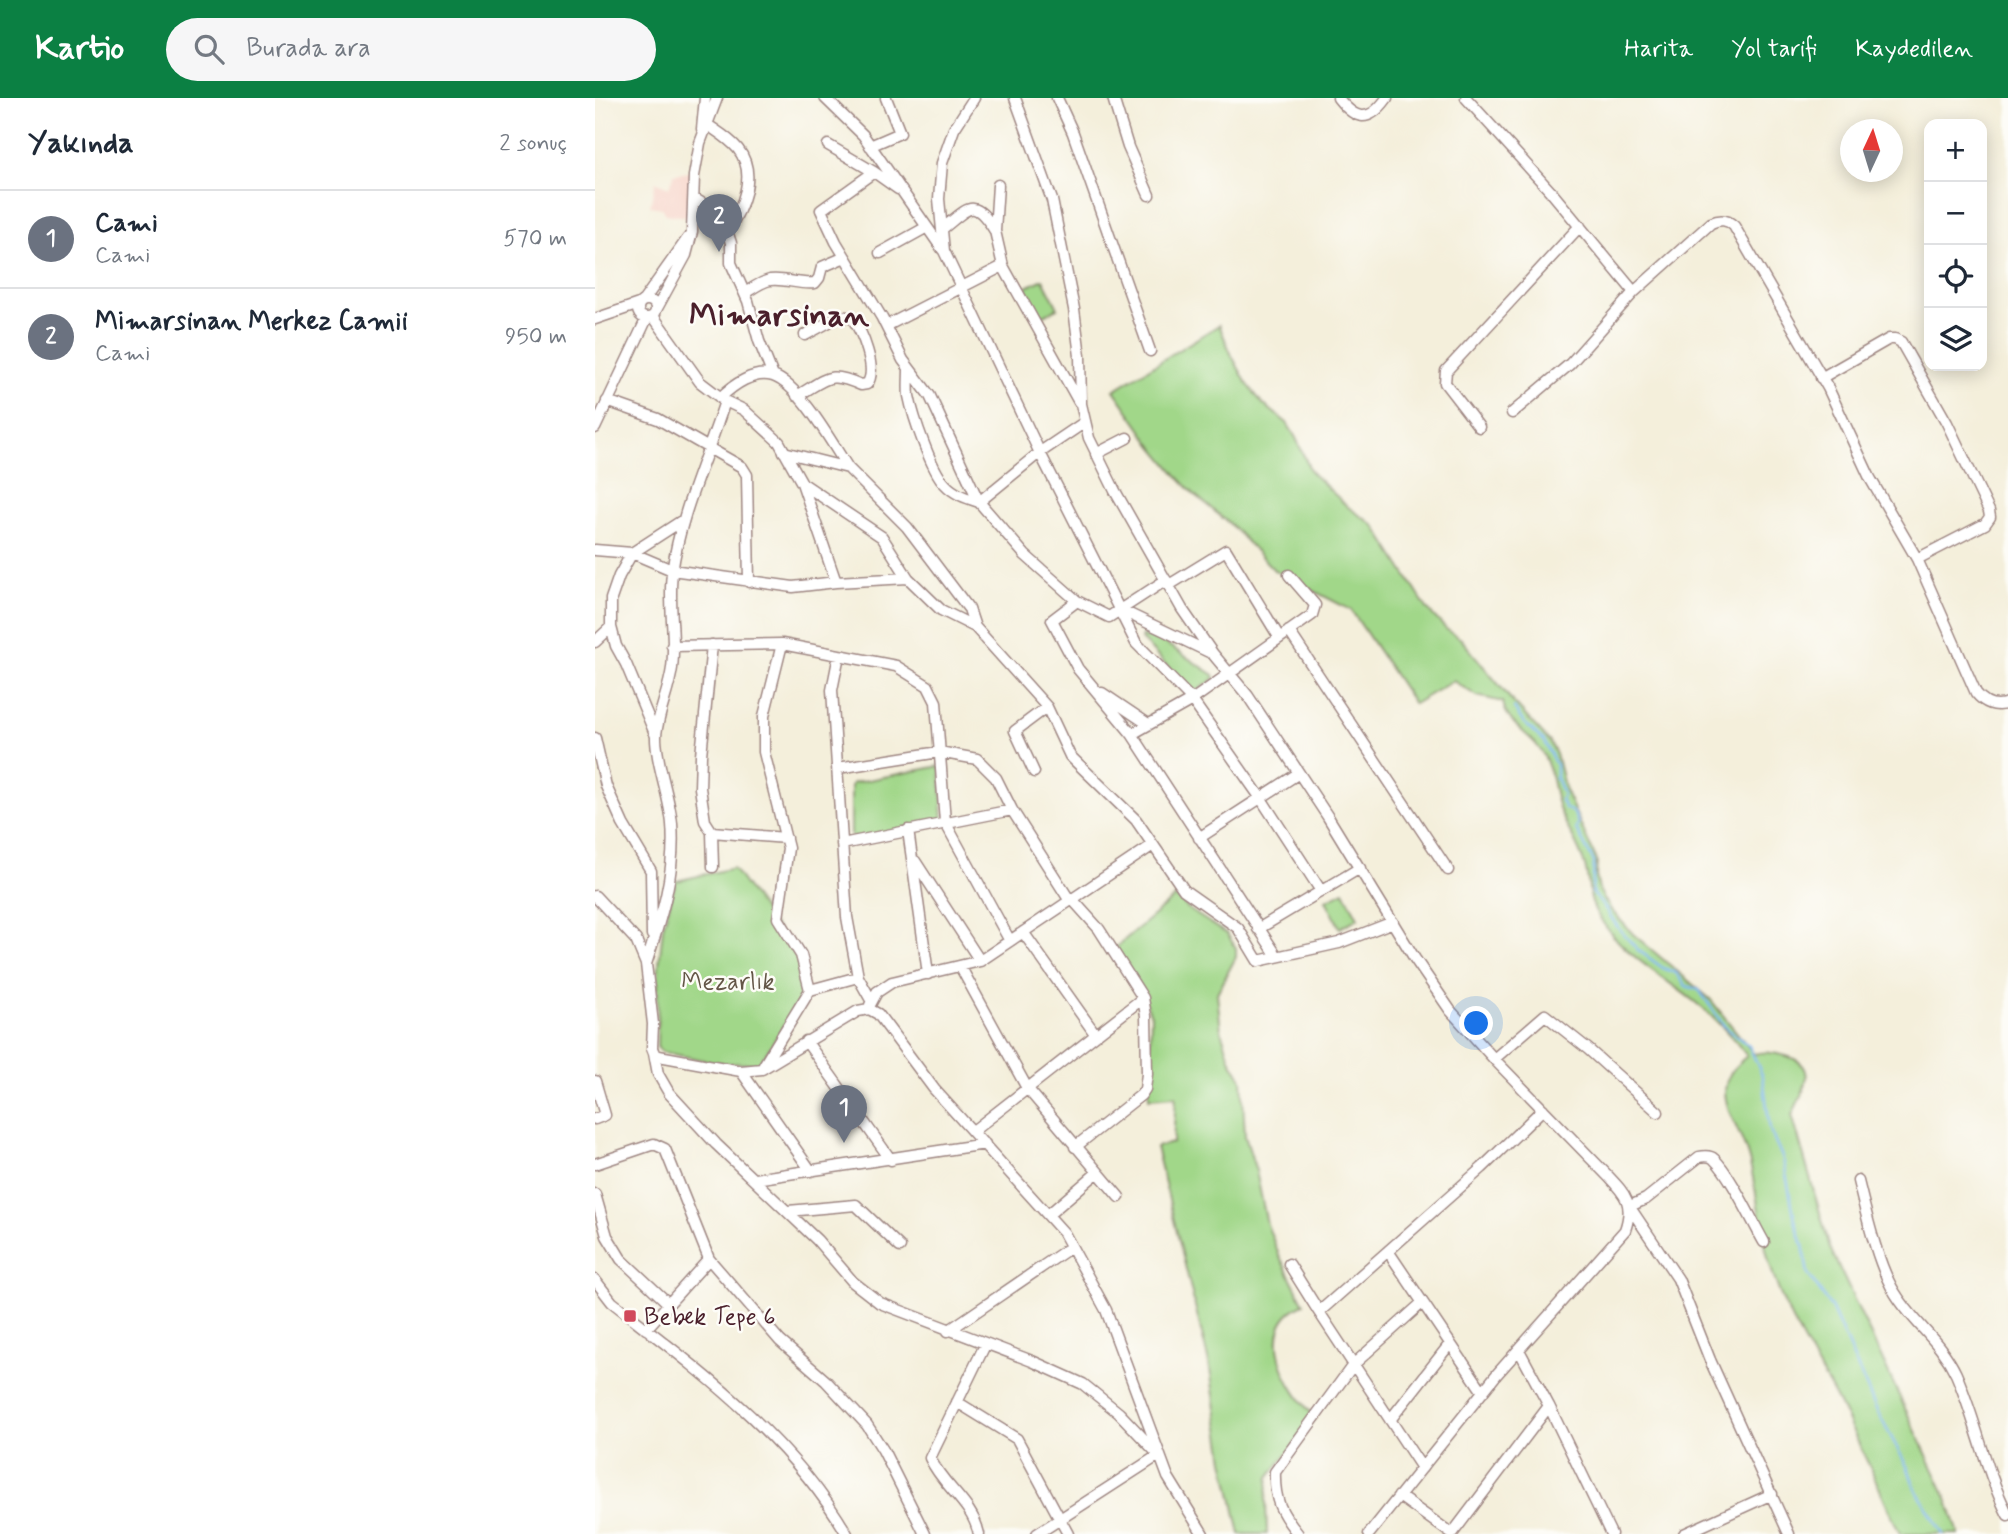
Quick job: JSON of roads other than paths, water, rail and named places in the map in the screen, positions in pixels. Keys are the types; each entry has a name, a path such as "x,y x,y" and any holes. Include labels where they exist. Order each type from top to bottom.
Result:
{"street":[{"path":"595,428 597,416 650,315 686,255 692,232 694,176 705,98"},
{"path":"700,143 717,98"},
{"path":"825,98 846,117 870,146 944,251 1039,453 1136,643 1192,700 1321,891"},
{"path":"870,146 900,133 886,98"},
{"path":"944,251 939,199 942,163 954,129 974,98"},
{"path":"1015,98 1052,200 1074,309 1080,356 1081,404 1089,438 1115,491 1182,609 1228,674 1248,696 1450,1010 1625,1195 1678,1279 1710,1360 1789,1534"},
{"path":"1057,98 1073,133 1150,351"},
{"path":"1113,98 1128,148 1149,195"},
{"path":"1338,98 1348,110 1361,116 1375,113 1387,98"},
{"path":"1466,98 1580,226 1634,292"},
{"path":"708,125 739,150 746,171 744,200 727,232"},
{"path":"828,145 874,172 904,194"},
{"path":"874,172 821,210 909,368 930,396 979,502 1025,555 1077,601 1109,617 1226,550 1448,870"},
{"path":"998,185 995,231 1003,266 1081,404"},
{"path":"695,199 712,209 725,225 731,243 731,264 745,293 773,376 797,396 822,427 848,468 907,527 969,609 975,627"},
{"path":"941,229 967,209 974,208 980,211 995,231"},
{"path":"1512,413 1570,363 1634,292 1711,223 1720,220 1730,222 1821,378 1870,478 1917,559 1976,693 1987,703 2002,705 2008,702"},
{"path":"1479,427 1445,383 1446,371 1580,226"},
{"path":"880,253 927,227"},
{"path":"692,232 642,302 639,313 650,315 700,382 722,399 744,410 779,442 802,484 836,582"},
{"path":"745,293 772,280 798,284 815,283 822,267 845,257"},
{"path":"886,326 1003,266"},
{"path":"595,319 642,302 653,302 650,315"},
{"path":"610,315 650,315"},
{"path":"797,396 831,377 844,377 861,386 867,384 871,376 868,350 852,318 840,316 805,335"},
{"path":"1821,378 1889,339 1895,339 1901,342 1947,423 1990,511 1990,517 1985,524 1917,559"},
{"path":"909,368 909,395 920,434 942,481 958,495 979,502"},
{"path":"656,737 672,668 672,570 683,520 710,448 722,399 731,387 744,380 773,376"},
{"path":"607,401 658,419 742,467 747,475 749,582"},
{"path":"979,502 1039,453 1085,422"},
{"path":"1096,454 1127,438"},
{"path":"784,452 848,468"},
{"path":"802,484 882,537 908,578 941,610 975,627 1047,708 1070,755 1136,820 1184,890 1238,928 1258,961 1339,943 1393,922"},
{"path":"646,964 663,913 672,869 672,823 656,737 616,646 611,627 611,599 619,576 632,553 683,520"},
{"path":"595,550 632,553 672,570 793,587 908,578"},
{"path":"1132,734 1192,700 1312,615 1315,607 1289,575"},
{"path":"1077,601 1052,620 1078,669 1132,734 1277,956"},
{"path":"1119,609 1213,654"},
{"path":"595,642 611,627"},
{"path":"672,646 782,644 896,666 928,686 936,702 945,822 1010,941"},
{"path":"782,644 764,716 764,752 788,848 778,918 801,955 810,990"},
{"path":"712,645 700,788 705,821 712,832 713,867"},
{"path":"839,655 832,690 847,917 858,977 870,1005 934,1089 1064,1233 1106,1310 1168,1477 1202,1534"},
{"path":"1093,688 1148,724"},
{"path":"1034,772 1015,731 1047,708"},
{"path":"595,738 606,786 623,824 651,872 653,943"},
{"path":"838,768 939,752 977,759 996,778 1012,810 1071,900 1099,929 1143,998 1146,1016 1145,1089 1075,1147"},
{"path":"1199,838 1299,773"},
{"path":"842,844 1012,810"},
{"path":"908,830 928,974"},
{"path":"712,832 786,838"},
{"path":"654,1053 741,1071 762,1069 870,1005 877,992 892,982 980,961 1153,845"},
{"path":"913,858 980,961"},
{"path":"1258,929 1360,868"},
{"path":"595,896 636,940 646,964 653,1024 652,1048 658,1074 669,1093 716,1144 817,1240 853,1282 880,1303 1032,1361 1083,1384 1119,1413 1159,1455"},
{"path":"1023,932 1096,1035"},
{"path":"960,966 1027,1088 1119,1197"},
{"path":"762,1069 810,990 858,977"},
{"path":"973,1131 1143,998"},
{"path":"1494,1059 1545,1015 1588,1049 1658,1112"},
{"path":"806,1041 891,1160"},
{"path":"741,1071 811,1171"},
{"path":"595,1081 605,1115 595,1119"},
{"path":"1318,1312 1482,1168 1543,1109"},
{"path":"755,1179 985,1144"},
{"path":"595,1164 650,1145 662,1146 709,1259 780,1341 826,1381 867,1425 883,1450 925,1534"},
{"path":"1630,1206 1646,1199 1699,1157 1708,1156 1714,1159 1727,1178 1764,1242"},
{"path":"1048,1215 1098,1172"},
{"path":"1858,1181 1870,1227 1892,1288 1900,1301 1940,1346 1956,1375 1994,1486 2008,1515"},
{"path":"595,1194 607,1236 621,1259 668,1303"},
{"path":"788,1211 856,1205 900,1247"},
{"path":"1369,1534 1482,1392 1625,1230 1630,1206"},
{"path":"948,1331 1071,1247"},
{"path":"1388,1251 1482,1392"},
{"path":"646,1329 709,1259"},
{"path":"1289,1264 1422,1468"},
{"path":"595,1280 612,1301 754,1416 836,1514 847,1534"},
{"path":"1299,1534 1285,1518 1274,1493 1275,1472 1353,1365 1422,1303"},
{"path":"979,1534 969,1507 948,1485 930,1458 931,1451 985,1345"},
{"path":"1390,1420 1449,1345"},
{"path":"1519,1350 1611,1534"},
{"path":"957,1402 1017,1439 1068,1534"},
{"path":"1399,1496 1452,1534 1549,1406"},
{"path":"1037,1534 1159,1455"},
{"path":"1684,1534 1772,1494"}],"waterway":[{"path":"1514,708 1523,722 1544,741 1556,765 1556,778 1563,794 1561,800 1565,808 1574,813 1578,823 1576,829 1594,862 1592,892 1638,950 1663,968 1676,973 1686,986 1699,990 1725,1027 1749,1046 1763,1077 1770,1130 1783,1159 1808,1274 1831,1307 1877,1411 1908,1468 1915,1488 1943,1534"}],"place":[{"name":"Mimarsinan Merkez Camii","path":"719,252"},
{"name":"Cami","path":"844,1143"},
{"name":"Bebek Tepe 6","path":"630,1316"}],"district":[{"name":"Mimarsinan","path":"779,314"}],"park label":[{"name":"Mezarlık","path":"728,981"}]}
